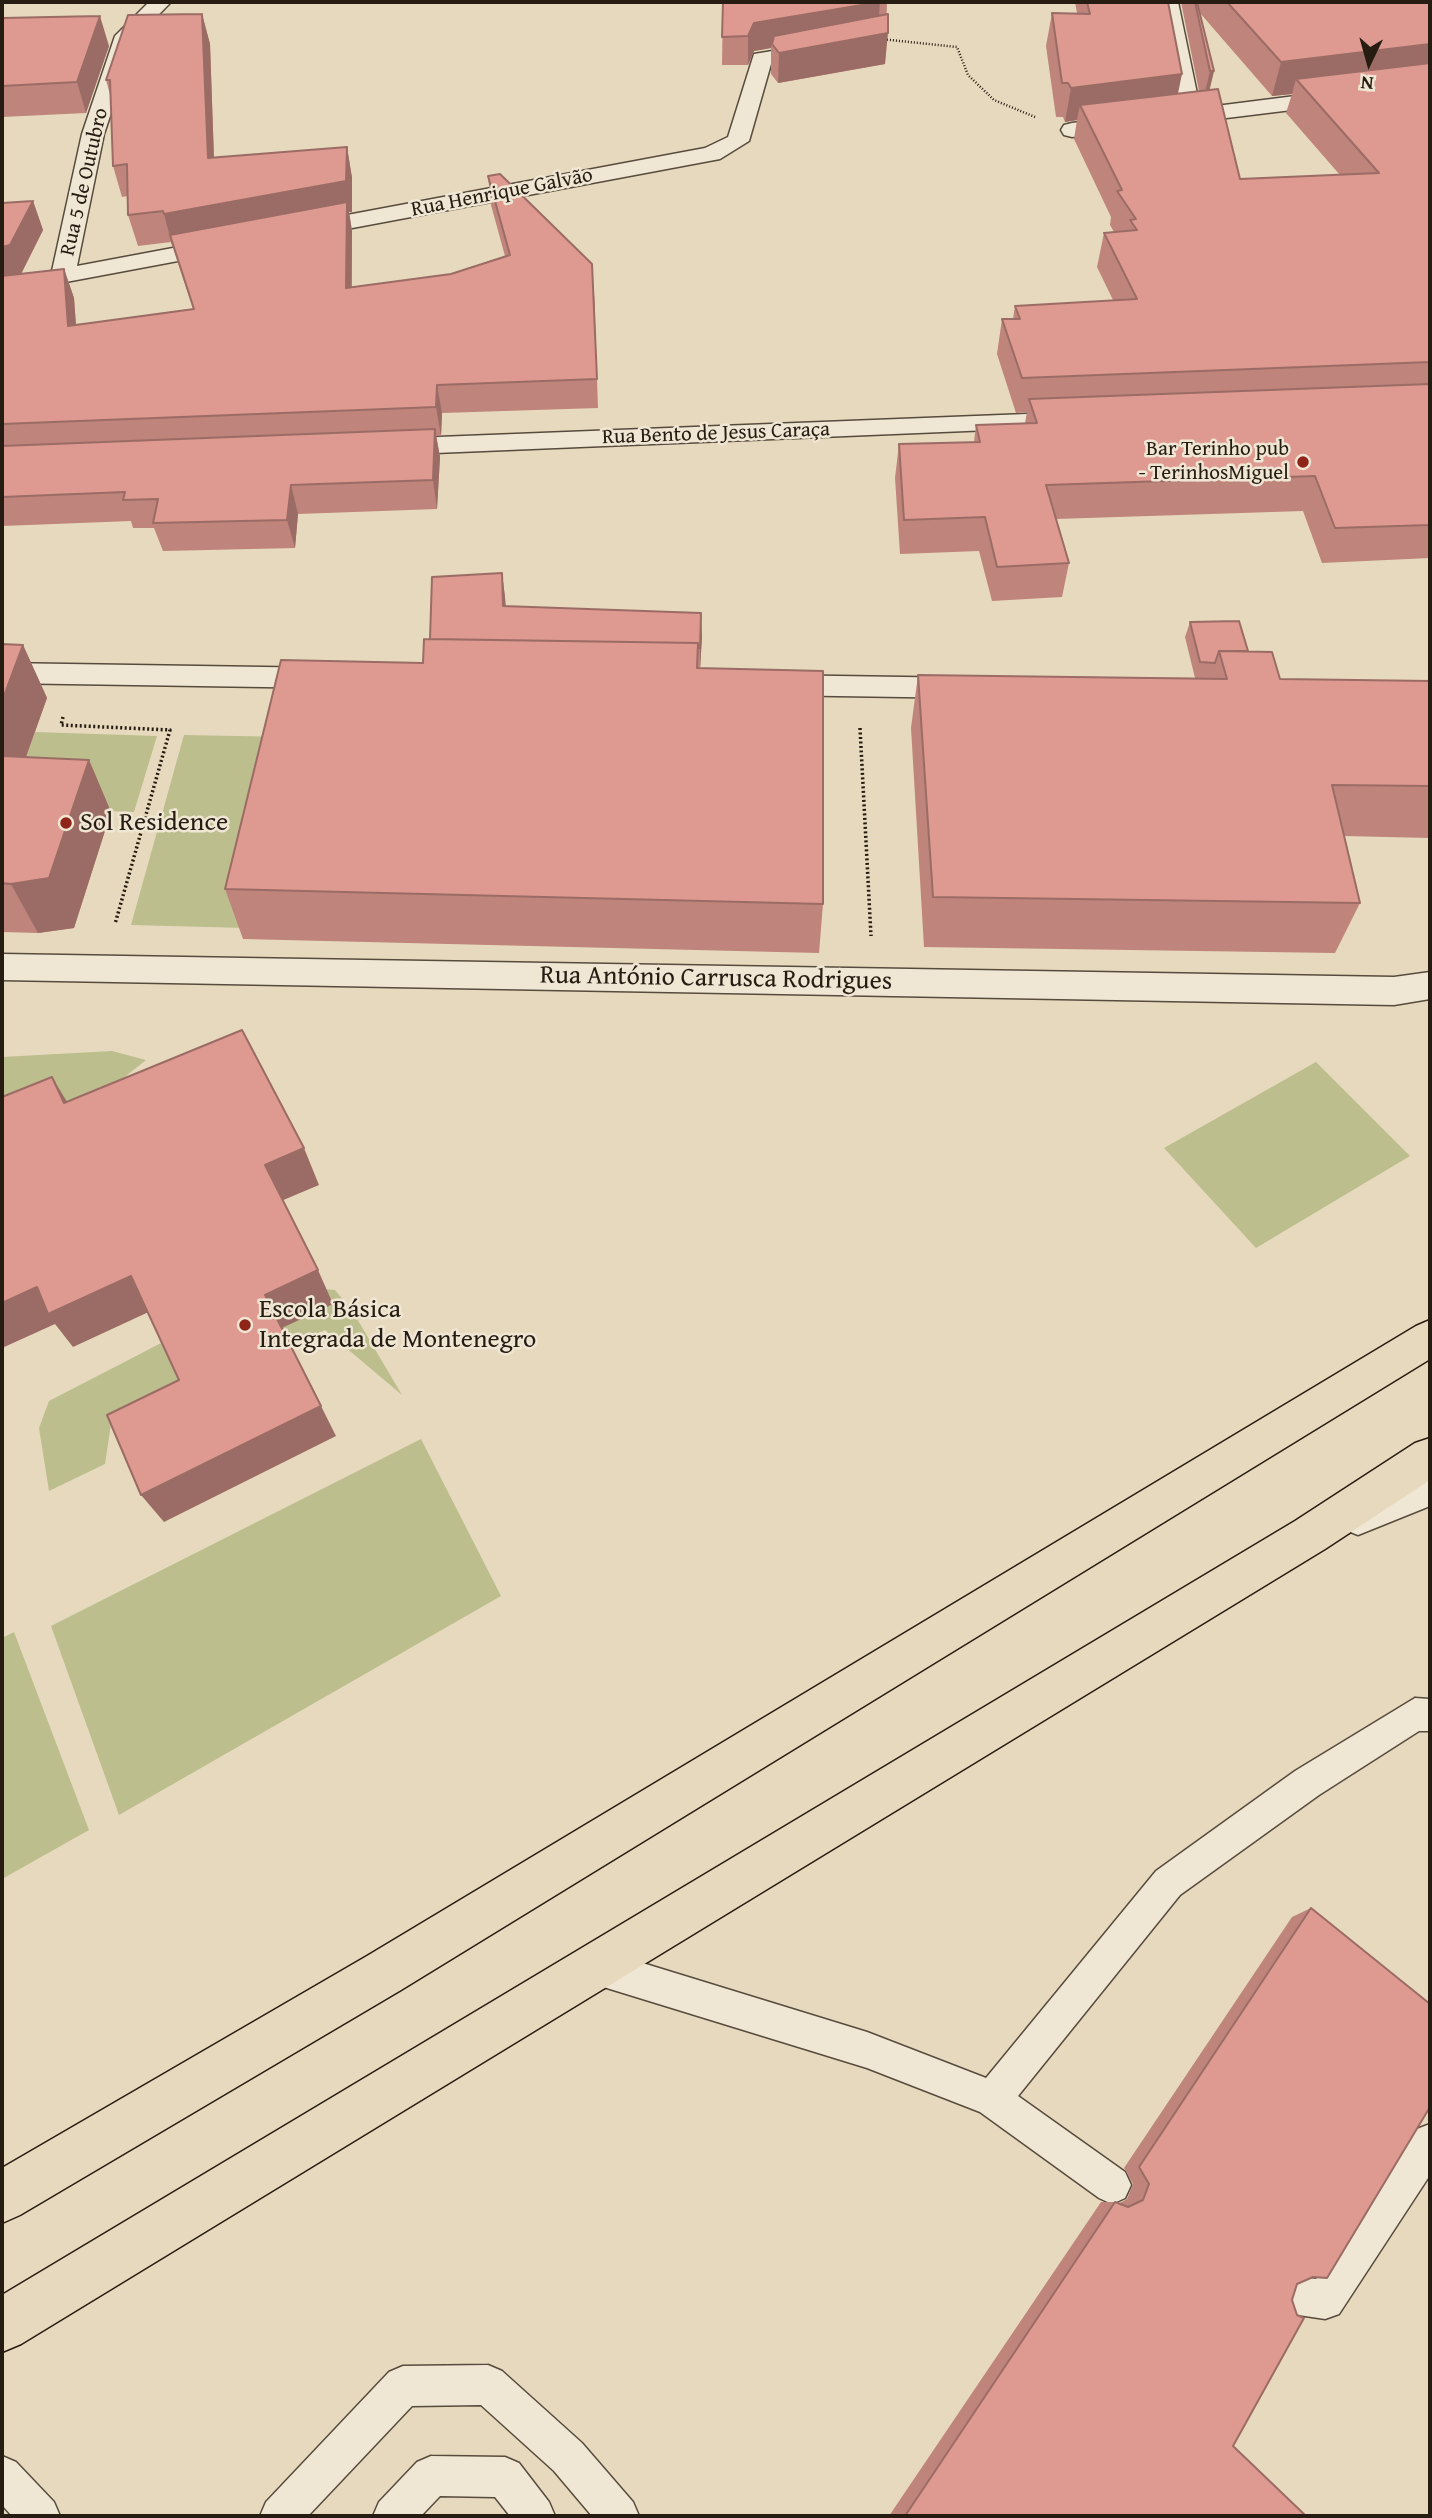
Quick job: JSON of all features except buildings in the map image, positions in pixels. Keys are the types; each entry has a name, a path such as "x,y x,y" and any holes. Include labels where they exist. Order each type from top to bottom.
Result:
{"main road":[{"path":"2,2197 384,1973 1430,1338"},
{"path":"2,2325 1310,1535 1430,1457"}],"street":[{"name":"Rua 5 de Outubro","path":"2,287 63,276 93,134 126,36 161,2"},
{"path":"1168,2 1190,116"},
{"name":"Rua Henrique Galvão","path":"279,235 712,154 738,141 762,59 878,39"},
{"path":"1072,130 1430,86"},
{"path":"63,276 253,240"},
{"name":"Rua Bento de Jesus Caraça","path":"357,448 1099,419"},
{"path":"2,673 356,679"},
{"path":"746,684 998,688"},
{"name":"Rua António Carrusca Rodrigues","path":"2,967 1394,991 1430,986"},
{"path":"1310,1535 1430,1486"}],"lane":[{"path":"992,2099 1168,1883 1317,1776 1415,1714 1430,1715"},
{"path":"597,1967 867,2050 992,2099 1112,2185"},
{"path":"1293,2295 1325,2300 1430,2142"},
{"path":"280,2516 403,2386 488,2385 568,2457 619,2516"},
{"path":"2,2476 40,2516"},
{"path":"394,2516 431,2476 505,2477 536,2516"}],"path":[{"path":"878,39 957,47 968,75 994,100 1072,130"},
{"path":"77,674 61,725 170,730 103,969"},
{"path":"858,686 874,982"}],"green space":[{"path":"35,732 157,736 134,812 8,807"},
{"path":"184,735 291,737 246,928 131,925"},
{"path":"112,1051 146,1060 121,1080 2,1126 2,1057"},
{"path":"1316,1062 1410,1156 1256,1248 1164,1148"},
{"path":"325,1289 335,1290 353,1312 402,1395 325,1330 111,1424 105,1464 49,1491 39,1428 49,1401 167,1340 333,1304"},
{"path":"421,1439 501,1596 119,1815 51,1626"},
{"path":"14,1632 89,1830 2,1879 2,1638"}],"place":[{"name":"Bar Terinho pub - TerinhosMiguel","path":"1303,462"},
{"name":"Sol Residence","path":"66,823"},
{"name":"Escola Básica Integrada de Montenegro","path":"245,1325"}]}
